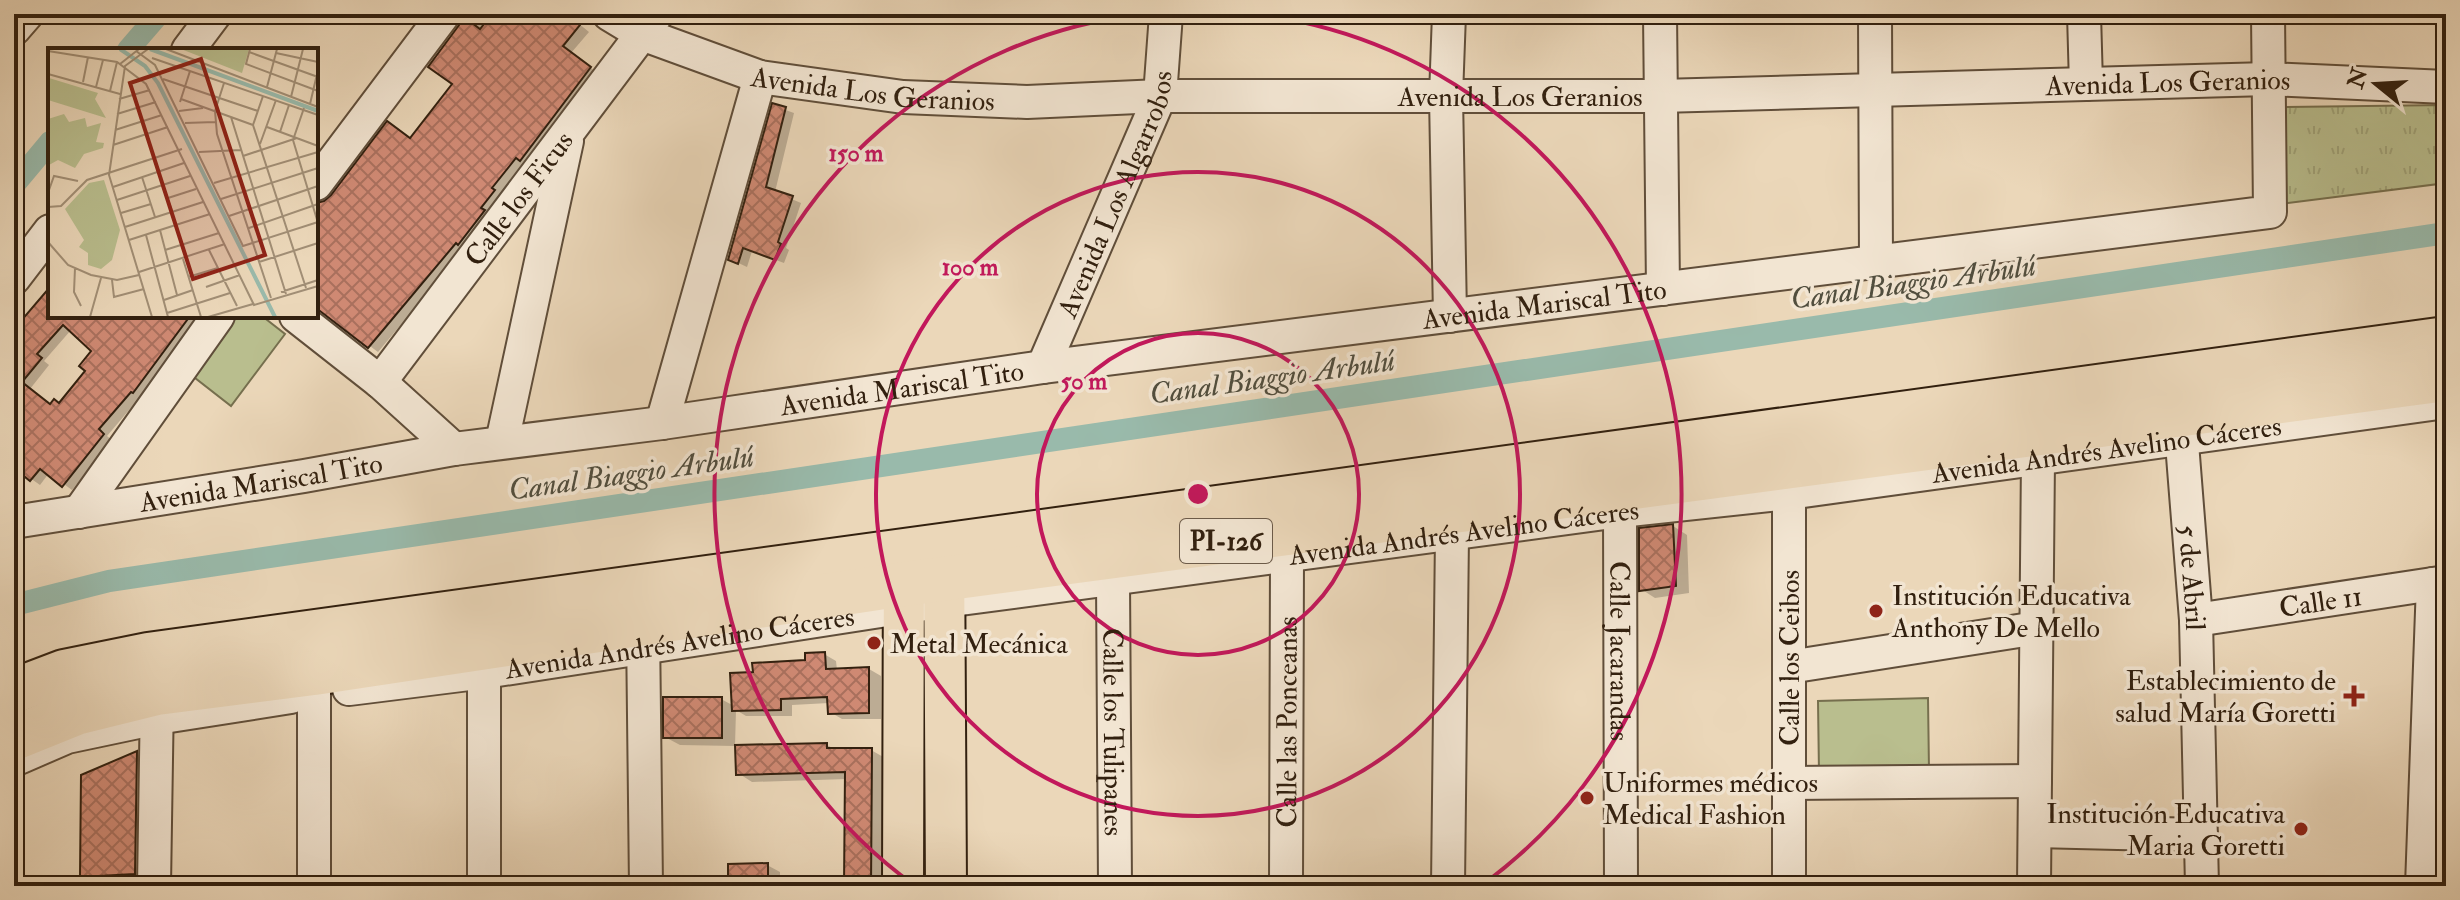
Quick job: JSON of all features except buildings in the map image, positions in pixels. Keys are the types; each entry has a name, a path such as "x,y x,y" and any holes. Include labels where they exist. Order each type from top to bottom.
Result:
{"highway":[{"name":"Avenida Andrés Avelino Cáceres","path":"14,738 106,699 148,655 924,578 1788,463 2446,339"},
{"name":"Avenida Andrés Avelino Cáceres","path":"1788,463 2037,446 2181,426 2446,379"},
{"name":"Avenida Andrés Avelino Cáceres","path":"14,691 64,672 106,699 157,705 644,635 924,578"}],"main road":[{"path":"903,886 924,578"},
{"path":"924,578 946,886"}],"street":[{"path":"14,29 27,14"},
{"path":"190,48 215,14"},
{"path":"318,181 444,14"},
{"name":"Avenida Los Geranios","path":"609,14 650,24 760,77 903,97 1027,102 1160,96 1660,96 2268,79 2446,87"},
{"name":"Avenida Los Algarrobos","path":"1043,367 1160,96 1166,14"},
{"path":"1449,14 1446,96 1450,316"},
{"path":"1660,14 1663,289"},
{"path":"1875,14 1876,262"},
{"path":"2084,14 2086,84"},
{"path":"2268,14 2268,79"},
{"name":"Calle los Ficus","path":"380,382 650,24"},
{"path":"662,423 760,77"},
{"name":"Avenida Mariscal Tito","path":"14,522 454,449 662,423 1043,367 2270,212 2268,79"},
{"path":"502,442 569,131"},
{"path":"14,278 48,234"},
{"path":"79,512 217,318"},
{"path":"299,318 380,382 454,449"},
{"name":"Avenida Andrés Avelino Cáceres","path":"2181,426 2446,402"},
{"name":"5 de Abril","path":"2181,426 2196,620 2202,886"},
{"path":"2034,886 2037,446"},
{"name":"Avenida Andrés Avelino Cáceres","path":"924,578 1113,580 1620,511 1788,463"},
{"name":"Calle los Ceibos","path":"1788,463 1789,886"},
{"name":"Calle Jacarandas","path":"1620,511 1621,886"},
{"path":"1448,886 1452,534"},
{"name":"Calle las Ponceanas","path":"1286,886 1287,556"},
{"name":"Calle los Tulipanes","path":"1113,580 1115,886"},
{"path":"2422,886 2436,784 2440,583"},
{"name":"Calle 11","path":"2196,620 2440,583"},
{"path":"1789,667 2037,628"},
{"path":"644,635 646,886"},
{"path":"484,659 484,886"},
{"path":"314,683 314,886"},
{"name":"Avenida Andrés Avelino Cáceres","path":"14,760 67,737 106,699"},
{"path":"154,886 157,705"},
{"path":"1789,783 2035,781"},
{"path":"2035,831 2201,835"}],"green space":[{"path":"2446,105 2446,183 2280,204 2281,107"},
{"path":"232,318 265,318 285,334 231,406 190,374"},
{"path":"1928,698 1929,770 1819,773 1818,701"}],"waterway":[{"path":"130,48 159,14"},
{"path":"14,185 48,144"},
{"name":"Canal Biaggio Arbulú","path":"14,605 109,581 2446,233"}],"place":[{"name":"Institución Educativa Anthony De Mello","path":"1876,611"},
{"name":"Metal Mecánica","path":"874,643"},
{"name":"Establecimiento de salud María Goretti","path":"2354,696"},
{"name":"Uniformes médicos Medical Fashion","path":"1587,798"},
{"name":"Institución Educativa Maria Goretti","path":"2301,829"}]}
